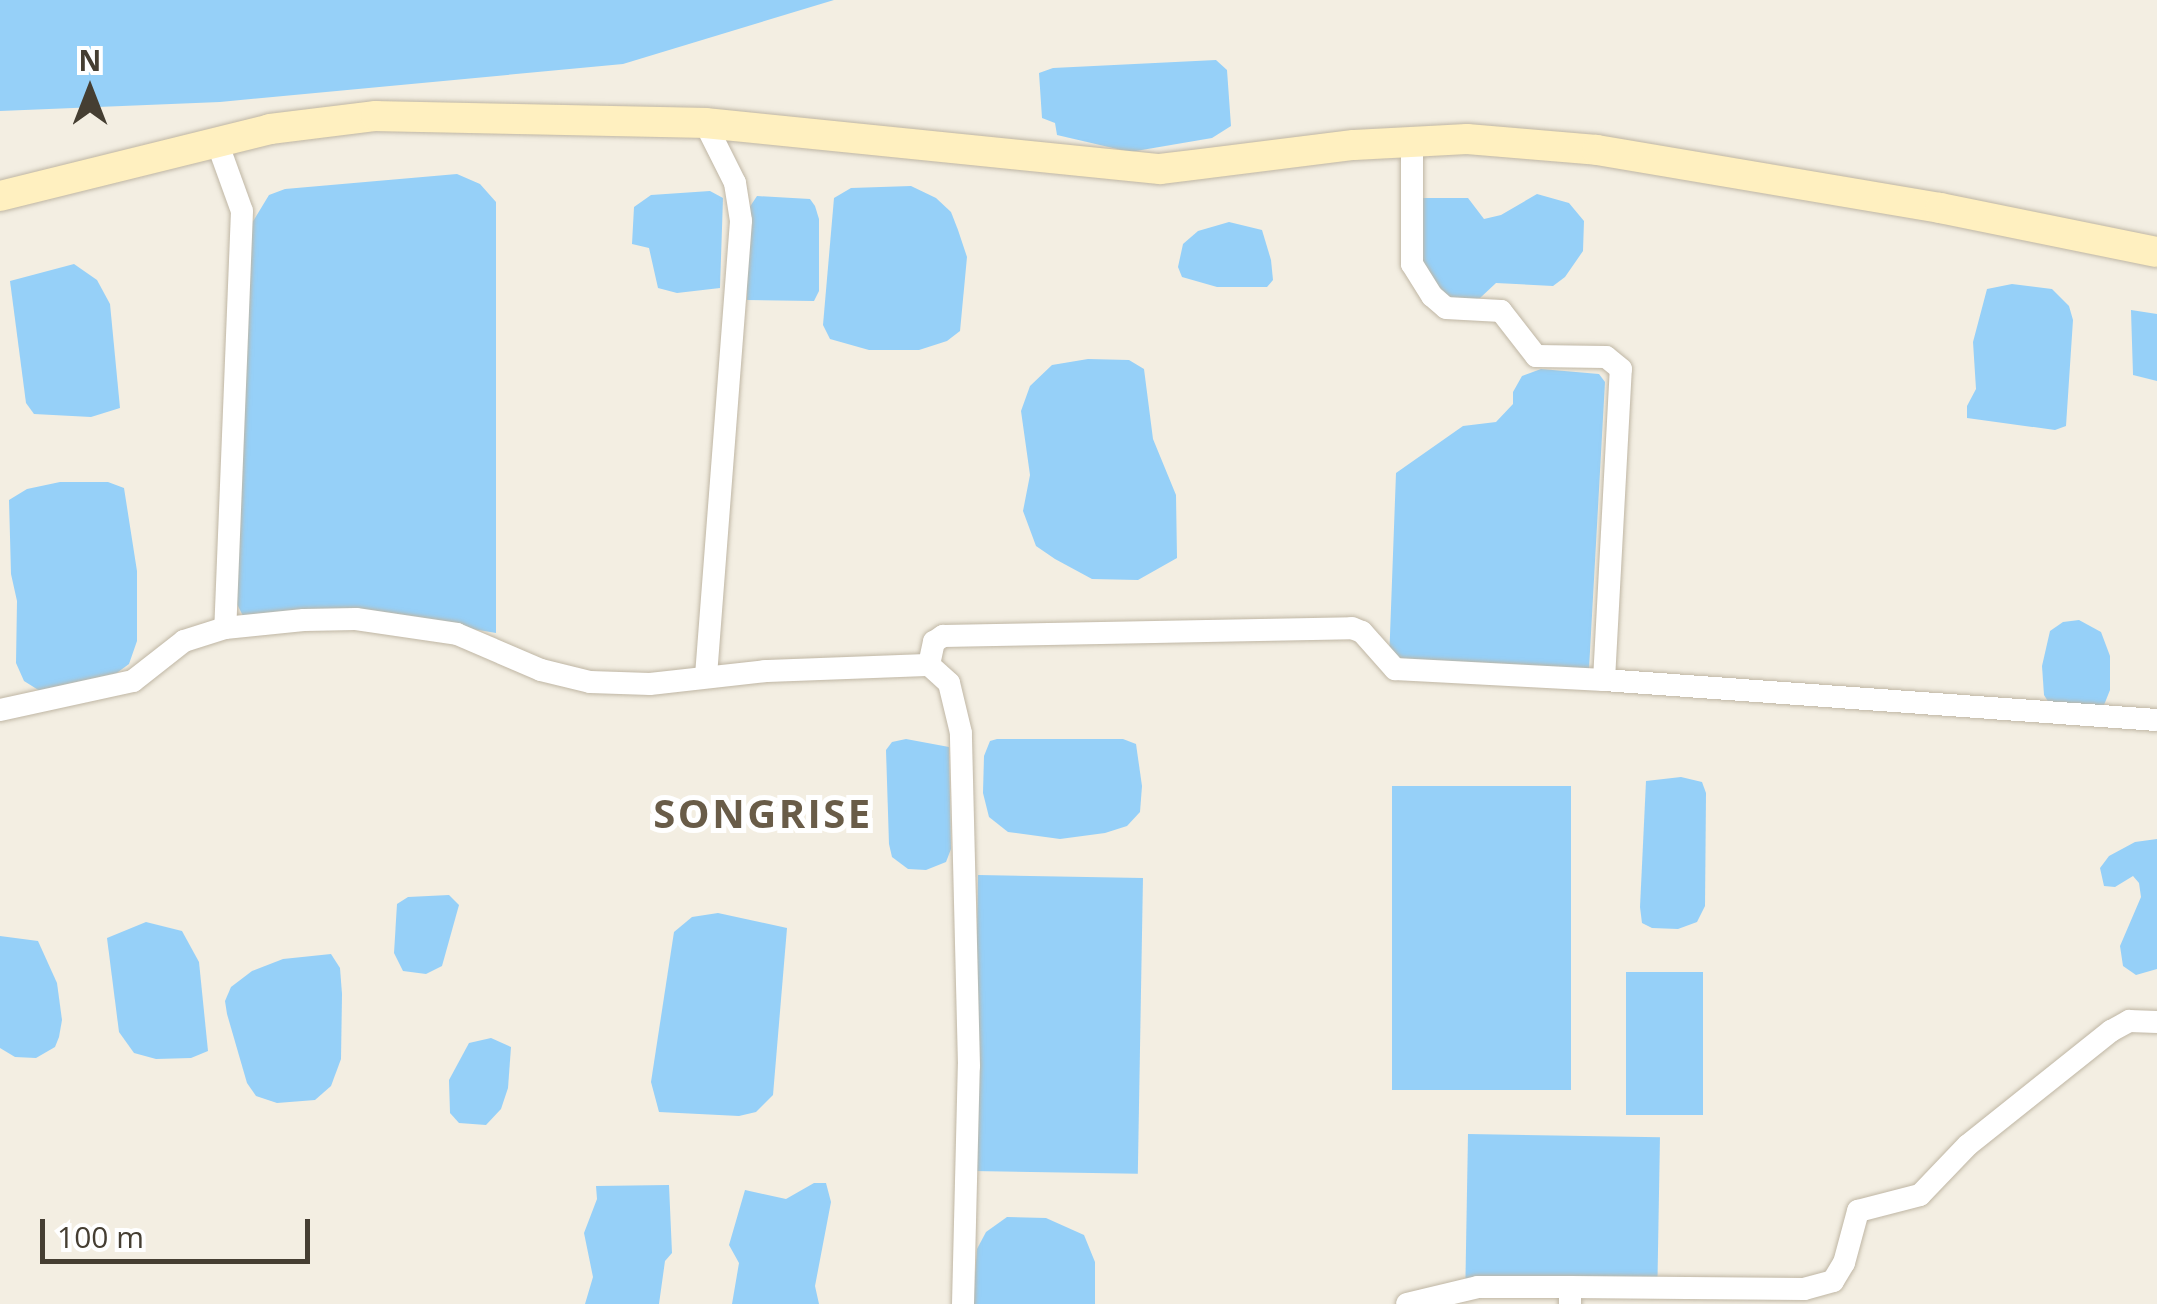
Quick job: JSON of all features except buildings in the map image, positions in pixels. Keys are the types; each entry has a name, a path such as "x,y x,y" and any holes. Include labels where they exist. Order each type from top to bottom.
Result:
{"street":[{"path":"0,196 270,129 376,116 706,123 1160,168 1412,142 1467,140 1598,150 1940,208 2157,252"},
{"path":"706,123 735,183 740,210 706,675"},
{"path":"217,142 242,212 225,628"},
{"path":"1412,142 1412,264 1418,280 1432,296 1446,308 1501,310 1536,356 1606,358 1621,370 1604,680"},
{"path":"0,710 133,681 184,641 225,628 356,619 458,634 540,670 590,682 650,684 706,675 929,664 948,683 960,733 969,1066 963,1304"},
{"path":"929,664 934,642 943,636 1352,628 1362,632 1396,669 2157,720"},
{"path":"1407,1304 1478,1287 1570,1295 1804,1289 1833,1282 1844,1264 1858,1211 1920,1195 1968,1145 2111,1031 2129,1021 2157,1022"}],"water":[{"path":"0,0 834,0 623,64 220,102 0,111"},
{"path":"1216,60 1227,70 1231,126 1212,138 1130,152 1057,135 1055,123 1042,118 1039,73 1053,68"},
{"path":"457,174 480,184 496,202 496,633 455,626 244,618 236,602 252,223 269,195 285,189"},
{"path":"911,186 936,198 951,212 958,230 967,257 960,331 947,341 919,350 869,350 830,339 823,325 834,198 851,188"},
{"path":"710,191 723,198 720,288 677,293 658,288 649,248 632,244 634,207 651,195"},
{"path":"1537,194 1569,203 1584,221 1583,251 1565,277 1553,286 1496,283 1480,298 1464,303 1447,299 1425,279 1415,198 1468,198 1484,219 1501,215"},
{"path":"757,196 810,199 815,206 819,219 819,291 814,301 747,300 747,211"},
{"path":"1229,222 1262,230 1273,280 1267,287 1217,287 1182,277 1178,267 1183,244 1198,231"},
{"path":"74,264 97,280 110,304 120,408 91,417 34,414 26,403 10,281"},
{"path":"2012,284 2052,289 2069,306 2073,320 2066,426 2055,430 1967,418 1967,406 1976,389 1973,342 1987,289"},
{"path":"2131,310 2157,314 2157,381 2133,375"},
{"path":"1088,359 1129,360 1144,369 1153,439 1176,495 1177,558 1138,580 1092,579 1055,559 1036,546 1023,511 1030,475 1021,411 1030,386 1052,365"},
{"path":"1541,369 1599,374 1605,382 1589,669 1389,662 1396,473 1463,426 1496,422 1513,404 1513,392 1522,376"},
{"path":"60,482 108,482 124,488 137,571 137,641 129,664 114,675 40,691 24,681 16,663 17,601 11,574 9,500 27,489"},
{"path":"2079,620 2101,632 2110,656 2110,690 2104,705 2091,709 2049,703 2044,695 2042,666 2050,631 2063,622"},
{"path":"906,739 949,747 951,849 946,862 926,870 908,869 892,857 889,844 886,750 892,742"},
{"path":"1123,739 1136,744 1142,786 1140,812 1127,826 1105,833 1060,839 1008,832 989,817 983,793 984,756 990,741"},
{"path":"1681,777 1702,782 1706,793 1705,906 1697,922 1678,929 1652,928 1642,923 1640,907 1646,781"},
{"path":"1392,786 1571,786 1571,1090 1392,1090"},
{"path":"2157,839 2157,969 2136,975 2123,966 2120,946 2141,897 2139,883 2133,876 2115,887 2104,886 2100,868 2109,856 2135,842"},
{"path":"978,875 1143,878 1138,1174 973,1171"},
{"path":"449,895 459,905 442,966 426,974 403,971 394,953 397,904 408,897"},
{"path":"718,913 787,928 773,1095 756,1112 739,1116 659,1112 651,1082 674,932 692,917"},
{"path":"146,922 182,931 199,962 208,1051 191,1058 156,1059 134,1053 119,1032 107,938"},
{"path":"0,936 38,941 57,983 62,1020 59,1037 55,1047 36,1058 15,1057 0,1048"},
{"path":"331,954 340,968 342,994 341,1059 331,1086 315,1100 277,1103 256,1096 247,1083 227,1014 225,1001 231,987 252,971 283,959"},
{"path":"1626,972 1703,972 1703,1115 1626,1115"},
{"path":"491,1038 511,1047 508,1088 501,1109 486,1125 459,1123 450,1113 449,1080 469,1043"},
{"path":"1468,1134 1660,1137 1657,1286 1465,1283"},
{"path":"814,1183 826,1183 831,1202 815,1286 819,1304 732,1304 739,1263 729,1245 745,1190 786,1199"},
{"path":"669,1185 672,1253 665,1261 659,1304 585,1304 593,1277 584,1233 597,1199 596,1186"},
{"path":"1007,1217 1046,1218 1084,1235 1095,1262 1095,1304 973,1304 977,1249 986,1232"}],"district":[{"name":"SONGRISE","path":"763,813"}]}
